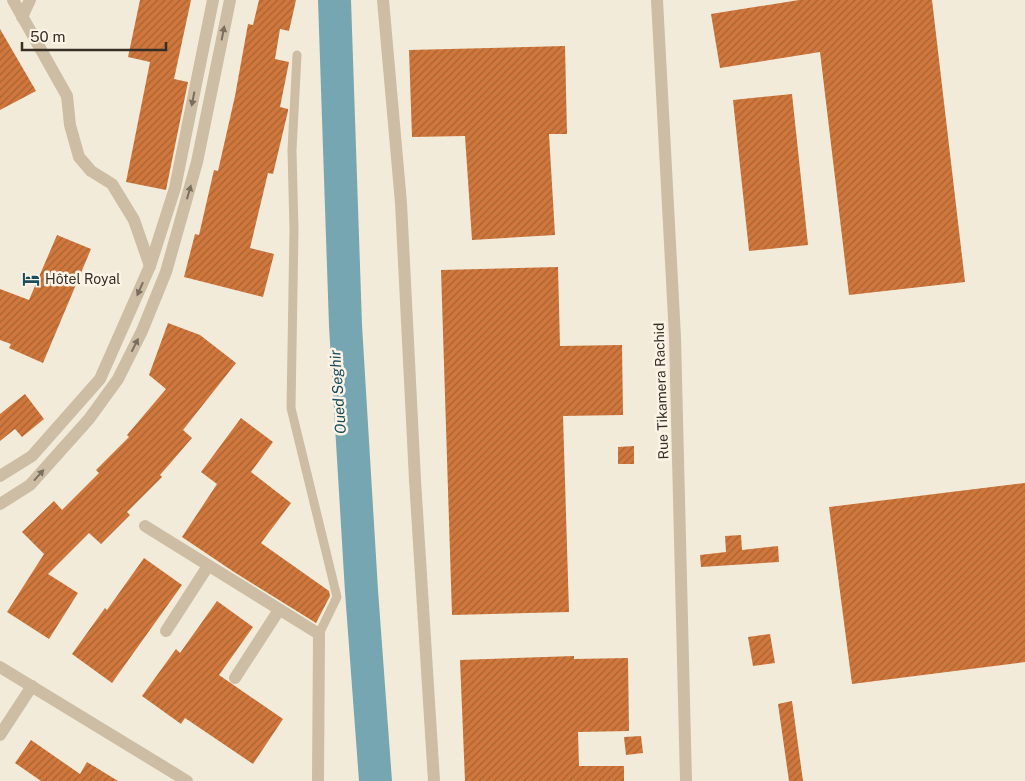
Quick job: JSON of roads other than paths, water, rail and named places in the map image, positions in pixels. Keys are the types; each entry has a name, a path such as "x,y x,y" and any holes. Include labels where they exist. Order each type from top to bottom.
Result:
{"street":[{"path":"13,0 67,96 70,125 78,158 92,171 112,184 134,220 150,266"},
{"path":"22,17 30,0"},
{"path":"0,476 32,456 100,379 150,266 175,188 213,0"},
{"path":"0,504 30,485 89,419 118,379 142,331 166,272 197,162 230,0"},
{"path":"383,0 401,203 415,480 434,781"},
{"name":"Rue Tikamera Rachid","path":"657,0 675,337 686,781"},
{"path":"145,526 319,634 318,781"},
{"path":"166,631 208,566"},
{"path":"235,678 279,610"},
{"path":"0,667 179,779"},
{"path":"0,735 32,686"}],"lane":[{"path":"297,55 292,150 294,230 291,408 337,597 319,634"}],"water":[{"name":"Oued Seghir","path":"318,0 351,0 362,325 392,781 359,781 345,592 329,326"}],"place":[{"name":"Hôtel Royal","path":"31,279"}]}
